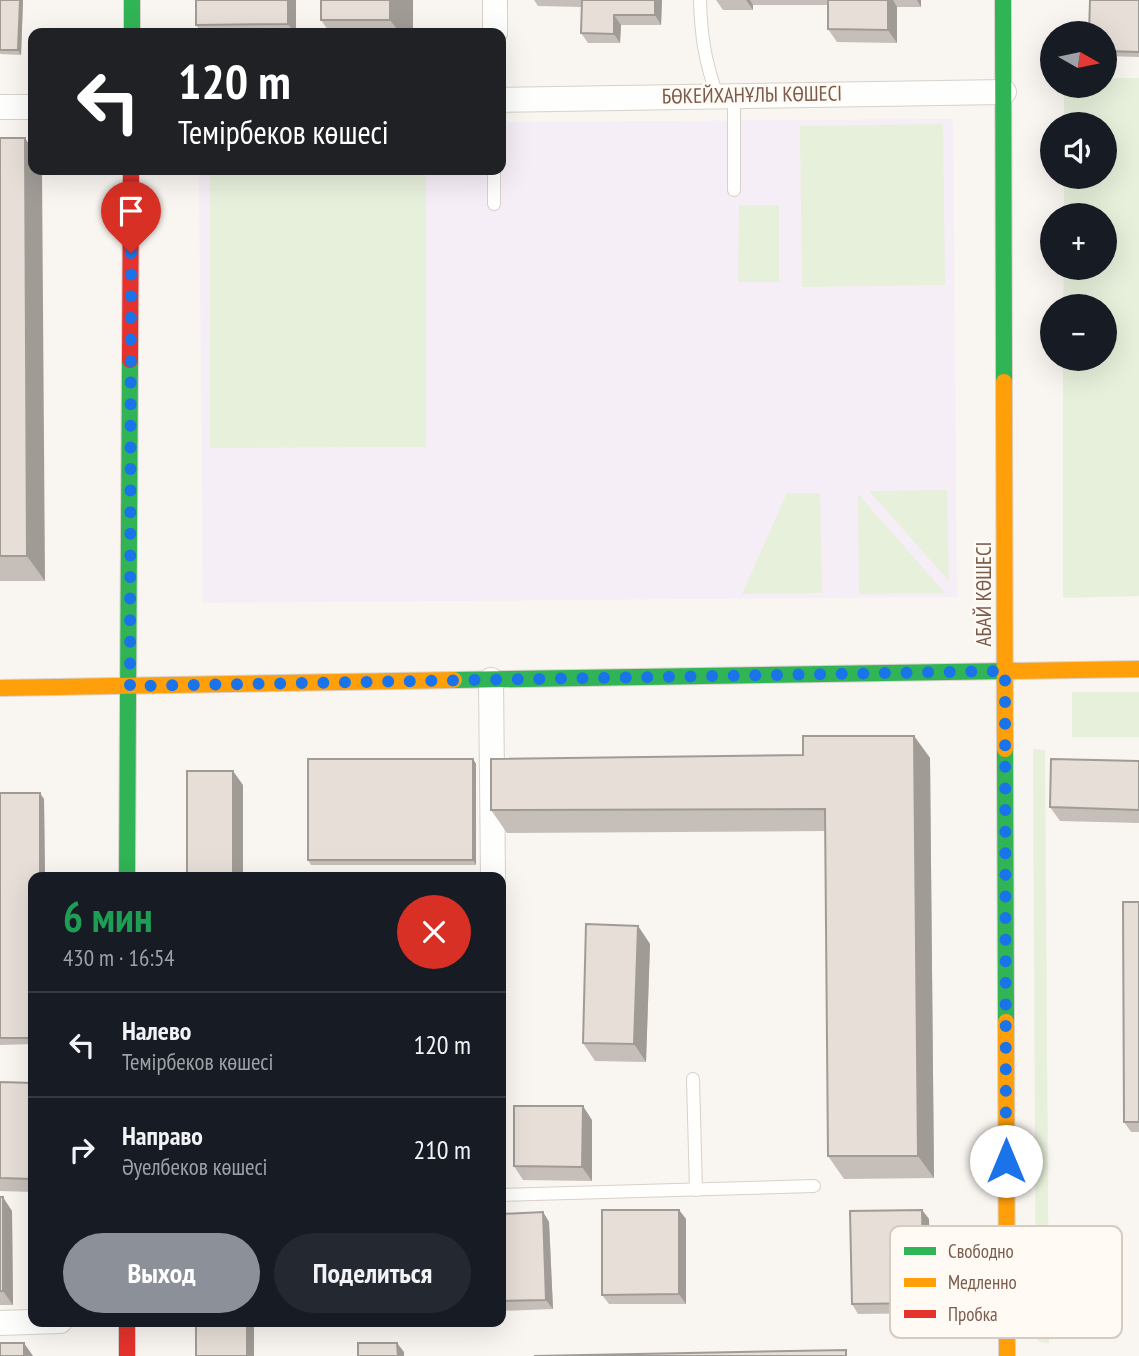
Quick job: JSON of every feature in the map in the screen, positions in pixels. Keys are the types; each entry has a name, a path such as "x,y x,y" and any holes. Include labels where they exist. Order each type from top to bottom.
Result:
{"street":[{"path":"132,0 132,28"},
{"path":"495,0 495,28"},
{"name":"АБАЙ КӨШЕСІ","path":"1003,0 1007,1226"},
{"name":"БӨКЕЙХАНҰЛЫ КӨШЕСІ","path":"506,100 1004,92"},
{"path":"0,107 28,107"},
{"path":"127,872 131,175"},
{"path":"0,688 1139,669"},
{"path":"491,680 492,872"},
{"path":"0,1323 28,1322"},
{"path":"127,1327 127,1356"},
{"name":"АБАЙ КӨШЕСІ","path":"1007,1338 1007,1356"}],"lane":[{"path":"701,0 705,61 726,95 734,190"},
{"path":"494,175 494,204"},
{"path":"693,1079 696,1190"},
{"path":"506,1195 814,1186"}],"shaded area":[{"path":"953,119 957,597 203,603 199,175 506,175 506,122"}],"green space":[{"path":"1117,78 1139,78 1139,596 1063,598 1063,371 1117,371 1117,294 1063,294 1064,280 1117,280 1117,203 1064,203 1064,189 1117,189 1117,112 1064,112 1064,98 1117,98"},
{"path":"943,124 945,285 802,287 800,126"},
{"path":"210,175 426,175 426,447 210,448"},
{"path":"739,205 779,205 779,282 738,282"},
{"path":"947,490 949,581 869,491"},
{"path":"787,493 820,493 822,593 742,594"},
{"path":"858,494 945,593 859,594"},
{"path":"1072,692 1139,692 1139,737 1072,737"},
{"path":"1033,749 1045,750 1048,1226 1035,1226"},
{"path":"1036,1338 1049,1338 1049,1343 1040,1342"}],"building":[{"path":"0,0 20,0 18,50 0,50"},
{"path":"196,0 288,0 288,24 196,25"},
{"path":"321,0 390,0 390,20 321,20"},
{"path":"582,0 655,0 655,15 614,15 614,34 581,33"},
{"path":"828,0 888,0 888,30 828,29"},
{"path":"1090,0 1139,0 1139,52 1117,51 1117,21 1089,21"},
{"path":"0,138 25,138 27,556 0,556"},
{"path":"803,736 914,736 918,1156 828,1156 825,809 491,810 491,759 803,755"},
{"path":"308,759 473,759 473,860 308,860"},
{"path":"1051,759 1139,761 1139,810 1050,807"},
{"path":"187,771 233,771 233,872 187,872"},
{"path":"0,793 40,793 40,872 28,872 28,1038 0,1038"},
{"path":"1123,902 1139,902 1139,1122 1124,1122"},
{"path":"586,924 638,926 634,1044 583,1043"},
{"path":"0,1082 28,1083 28,1179 0,1178"},
{"path":"514,1106 583,1106 582,1167 514,1166"},
{"path":"0,1197 3,1197 3,1291 0,1291"},
{"path":"602,1210 679,1210 679,1294 602,1295"},
{"path":"922,1210 922,1226 890,1226 890,1303 852,1304 850,1211"},
{"path":"543,1212 546,1300 506,1301 506,1214"},
{"path":"196,1327 247,1327 247,1356 196,1356"},
{"path":"0,1343 24,1343 24,1356 0,1356"},
{"path":"358,1343 397,1343 398,1356 358,1356"},
{"path":"846,1350 846,1356 534,1356"}],"traffic: fast":[{"path":"132,0 132,28"},
{"path":"1003,0 1004,382"},
{"path":"127,872 130,360"},
{"path":"454,680 1009,671"},
{"path":"1005,749 1006,1022"}],"traffic: slow":[{"path":"1004,382 1005,749"},
{"path":"1009,671 1139,669"},
{"path":"0,688 454,680"},
{"path":"1006,1022 1007,1226"},
{"path":"1007,1338 1007,1356"}],"traffic: jam":[{"path":"130,360 131,175"},
{"path":"127,1327 127,1356"}],"route":[{"path":"131,253 130,686 1005,671 1006,1161"}]}
